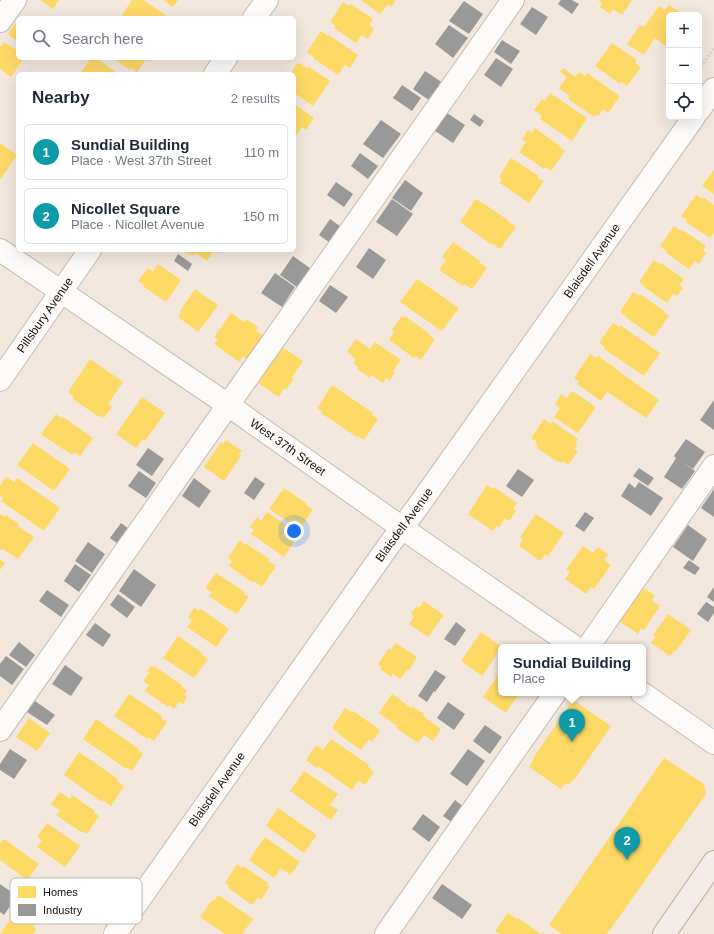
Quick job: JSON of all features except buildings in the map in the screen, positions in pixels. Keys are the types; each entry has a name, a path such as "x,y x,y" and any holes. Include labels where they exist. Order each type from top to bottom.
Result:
{"main road":[{"path":"664,934 714,862"}],"street":[{"path":"0,21 15,0"},
{"path":"255,16 267,0"},
{"path":"0,730 514,0"},
{"path":"216,72 225,60"},
{"path":"702,106 714,89"},
{"name":"Blaisdell Avenue","path":"142,896 692,120"},
{"name":"West 37th Street","path":"0,250 228,405 571,644"},
{"name":"Pillsbury Avenue","path":"0,380 89,252"},
{"path":"590,644 714,466"},
{"path":"386,934 553,696"},
{"path":"646,696 714,743"},
{"name":"Blaisdell Avenue","path":"115,934 122,924"}],"path":[{"path":"702,66 714,48"}],"place":[{"name":"Sundial Building","path":"572,742"},
{"name":"Nicollet Square","path":"627,860"}]}
